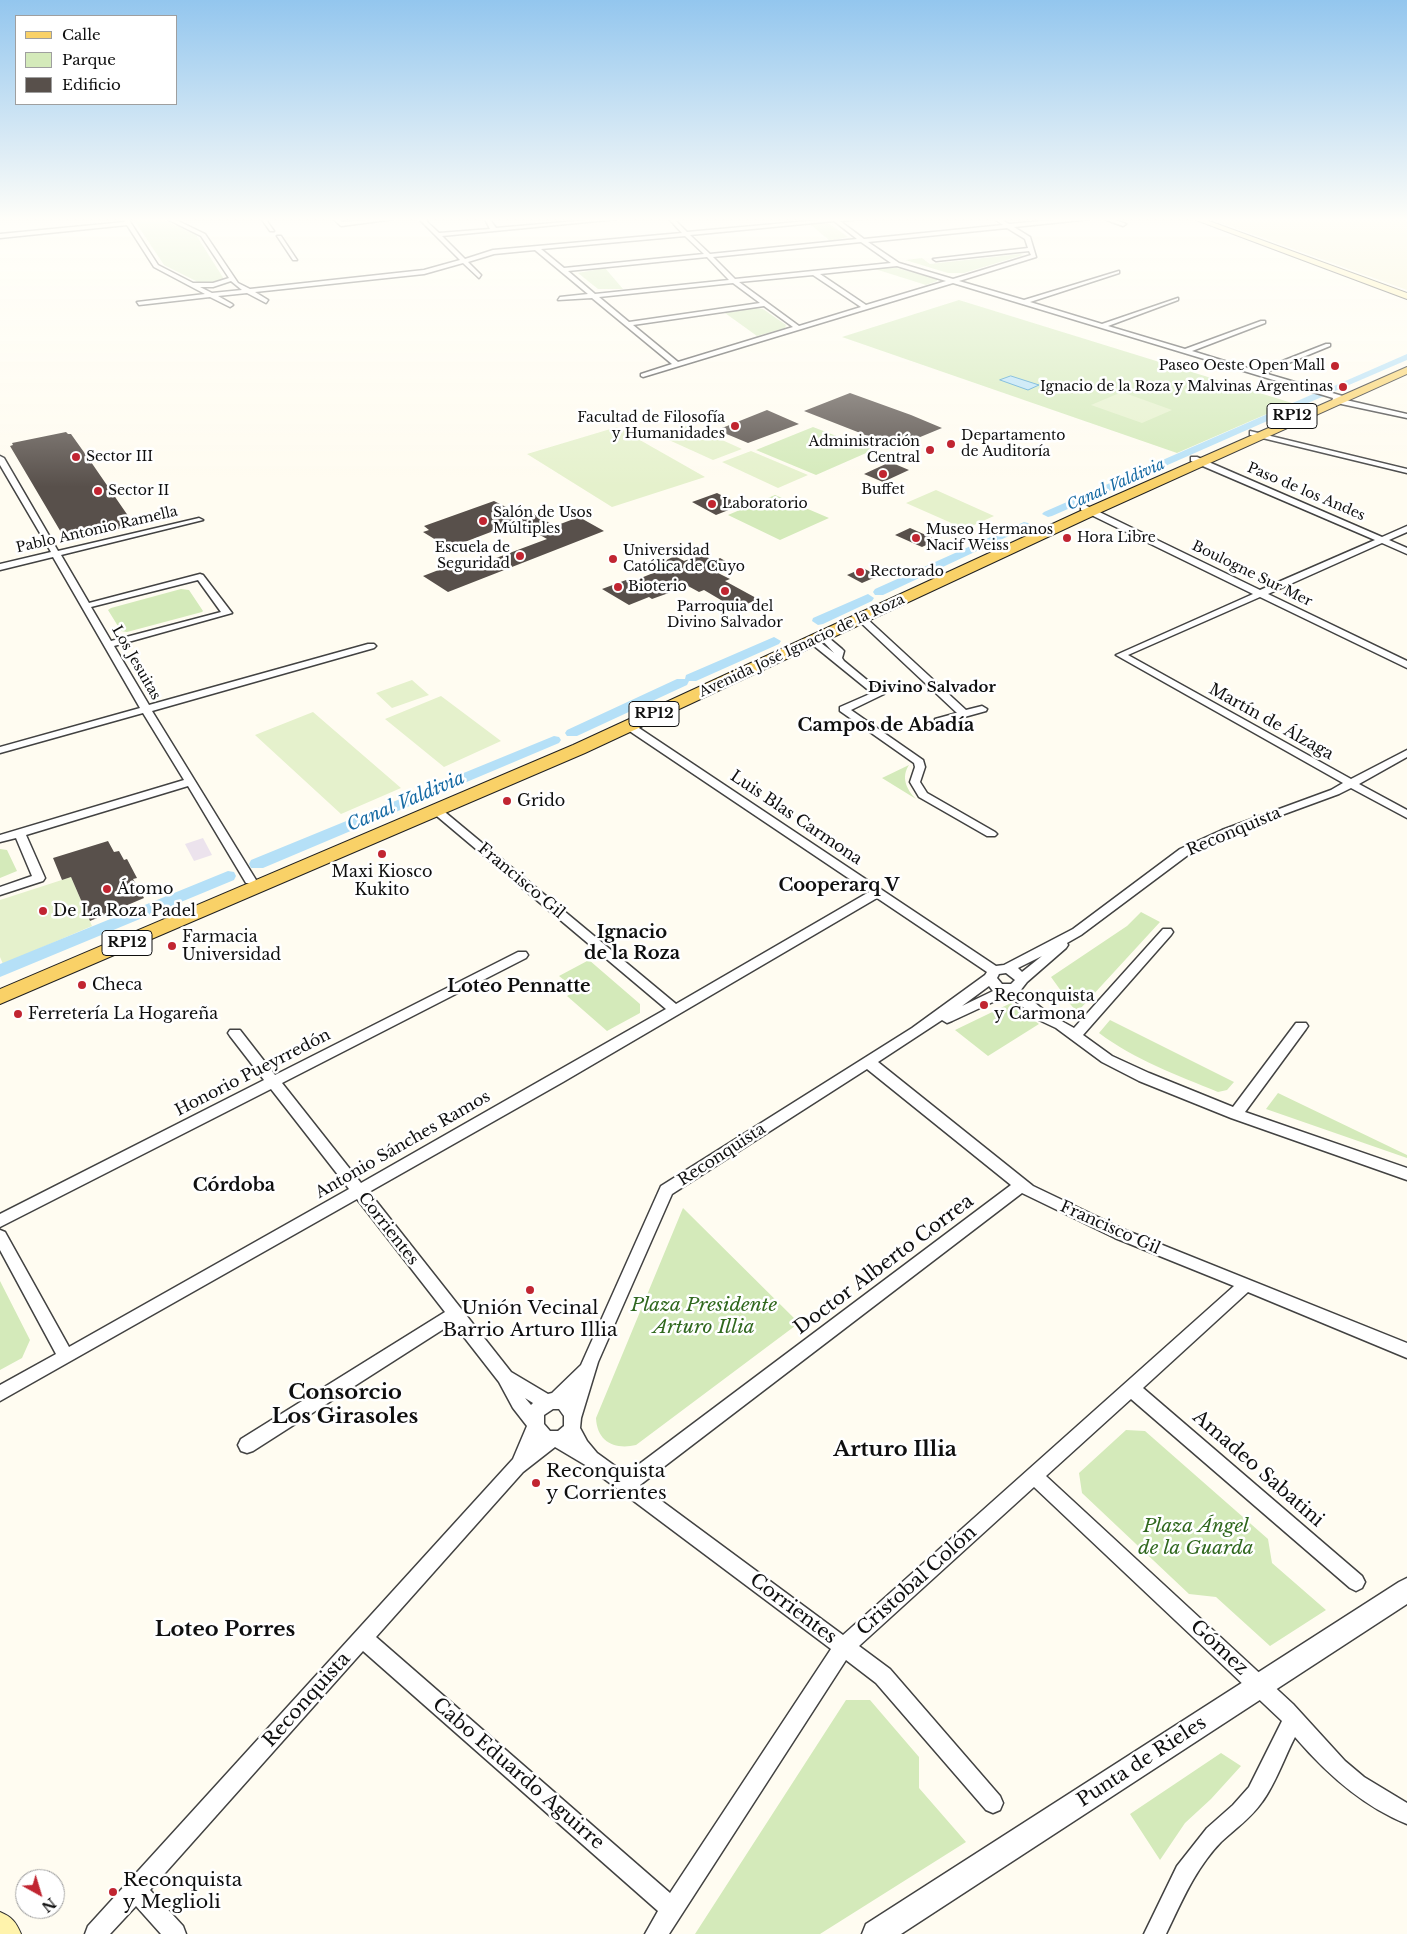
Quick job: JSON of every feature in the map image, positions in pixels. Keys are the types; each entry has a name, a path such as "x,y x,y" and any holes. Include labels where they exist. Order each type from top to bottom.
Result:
{"main road":[{"name":"Avenida José Ignacio de la Roza","path":"0,986 580,739 1258,434 1334,395 1407,364"},
{"name":"Avenida José Ignacio de la Roza","path":"1334,395 1407,370"},
{"name":"Avenida José Ignacio de la Roza","path":"0,997 629,726 862,619 1088,510"},
{"path":"0,1927 6,1934"}],"street":[{"path":"608,307 677,365"},
{"path":"628,324 743,307"},
{"path":"769,307 798,328"},
{"path":"1046,307 1407,416"},
{"path":"1105,325 1153,307"},
{"path":"643,375 866,308"},
{"path":"1189,350 1263,322"},
{"path":"1261,372 1328,345"},
{"path":"1258,434 1407,471"},
{"name":"Los Jesuitas","path":"0,458 146,709 250,880"},
{"name":"Paso de los Andes","path":"1198,461 1407,551"},
{"name":"Boulogne Sur Mer","path":"1088,510 1407,665"},
{"name":"Pablo Antonio Ramella","path":"0,567 200,520"},
{"path":"1260,594 1407,529"},
{"path":"86,606 200,577 227,614 109,645"},
{"name":"Martín de Álzaga","path":"1260,594 1121,655 1407,815"},
{"path":"862,619 964,714"},
{"path":"818,639 839,661 880,694 844,709 919,762 920,767 915,782 923,795 990,834"},
{"path":"0,750 371,646"},
{"path":"938,721 982,709"},
{"name":"Luis Blas Carmona","path":"629,726 997,973"},
{"name":"Reconquista","path":"917,1031 1015,986 1077,932 1184,852 1226,832 1335,792 1407,753"},
{"path":"0,840 190,782"},
{"name":"Francisco Gil","path":"436,810 675,1010"},
{"path":"0,891 39,878 20,833"},
{"name":"Antonio Sánches Ramos","path":"0,1394 359,1191 878,892"},
{"name":"Reconquista","path":"573,1422 587,1368 666,1190 917,1031 997,973 1077,932"},
{"path":"1075,1035 1167,932"},
{"name":"Honorio Pueyrredón","path":"0,1222 522,955"},
{"path":"1015,986 998,988 997,973 1016,973 1015,986 1023,998 1044,1017 1061,1025 1107,1059 1144,1077 1236,1114 1407,1174"},
{"path":"1236,1114 1302,1026"},
{"name":"Corrientes","path":"235,1033 505,1377 534,1424"},
{"name":"Francisco Gil","path":"868,1062 1028,1190 1120,1234 1384,1340 1407,1351"},
{"name":"Doctor Alberto Correa","path":"626,1485 1022,1185"},
{"path":"0,1236 66,1357"},
{"name":"Cristobal Colón","path":"656,1934 844,1647 1246,1285"},
{"path":"247,1445 455,1314"},
{"name":"Francisco Gil","path":"1384,1340 1407,1357"},
{"name":"Reconquista","path":"551,1402 587,1368"},
{"name":"Corrientes","path":"505,1377 551,1402"},
{"name":"Amadeo Sabatini","path":"1131,1388 1356,1582"},
{"path":"551,1402 568,1405 573,1422 566,1434 553,1439 541,1436 534,1424 536,1412 551,1402"},
{"name":"Corrientes","path":"573,1422 581,1447 593,1460"},
{"name":"Reconquista","path":"517,1466 534,1424"},
{"name":"Reconquista","path":"96,1934 517,1466 553,1439"},
{"name":"Corrientes","path":"553,1439 593,1460 883,1676 994,1803"},
{"name":"Gómez","path":"1034,1476 1259,1686 1355,1782 1379,1799 1407,1814"},
{"name":"Punta de Rieles","path":"876,1934 1407,1590"},
{"name":"Cabo Eduardo Aguirre","path":"363,1638 672,1909"},
{"path":"1155,1934 1184,1872 1214,1834 1240,1812 1256,1794 1293,1719"},
{"path":"136,1890 175,1934"}],"shaded area":[{"path":"203,838 212,855 194,861 185,844"}],"green space":[{"path":"936,307 982,307 1292,403 1177,453 842,337"},
{"path":"756,308 763,309 786,325 785,328 757,336 725,313"},
{"path":"1122,392 1172,410 1142,423 1091,405"},
{"path":"689,425 742,449 713,460 660,436"},
{"path":"617,427 705,477 612,507 527,454"},
{"path":"813,427 873,450 816,475 756,450"},
{"path":"751,451 808,475 778,488 722,462"},
{"path":"936,490 994,516 965,529 906,503"},
{"path":"775,495 829,518 780,540 728,515"},
{"path":"181,589 189,590 202,612 127,632 121,631 108,610 111,608"},
{"path":"412,680 429,695 392,708 376,693"},
{"path":"441,696 501,741 444,767 385,719"},
{"path":"313,712 401,788 341,814 255,735"},
{"path":"909,765 905,774 906,783 916,799 882,778"},
{"path":"0,849 7,850 17,871 0,878"},
{"name":"De La Roza Padel","path":"71,877 92,926 3,964 0,957 0,900"},
{"path":"1141,912 1160,922 1080,1009 1076,1011 1066,999 1075,996 1072,993 1064,995 1051,977 1127,926"},
{"path":"589,960 640,1004 640,1013 607,1031 567,996 577,990 559,976"},
{"path":"1011,1003 1039,1024 988,1056 955,1030"},
{"path":"1110,1020 1234,1082 1227,1090 1218,1092 1142,1059 1099,1033"},
{"path":"1278,1093 1407,1155 1407,1158 1266,1109"},
{"name":"Plaza Presidente Arturo Illia","path":"683,1208 799,1323 636,1445 614,1445 600,1433 596,1418"},
{"path":"0,1281 30,1340 22,1358 0,1370"},
{"name":"Plaza Ángel de la Guarda","path":"1126,1430 1145,1431 1268,1539 1272,1563 1326,1610 1270,1646 1216,1597 1189,1594 1082,1493 1079,1473"},
{"path":"846,1700 870,1700 919,1757 919,1788 966,1842 820,1934 695,1934"},
{"path":"1221,1753 1241,1766 1211,1799 1185,1823 1160,1860 1130,1814"}],"water":[{"path":"1011,376 1039,385 1028,390 1000,380"}],"building":[{"path":"850,393 942,428 896,447 804,411"},
{"name":"Facultad de Filosofía y Humanidades","path":"767,410 799,424 748,443 717,430"},
{"path":"66,432 71,434 91,462 133,523 129,524 131,526 71,540 69,538 65,539 10,446 13,445 12,443"},
{"name":"Buffet","path":"890,462 909,470 883,482 864,474"},
{"name":"Laboratorio","path":"717,493 741,505 716,515 692,502"},
{"path":"494,501 518,513 526,510 555,526 579,517 604,531 448,592 423,576 462,561 472,567 547,539 517,522 449,548 423,532 429,530 424,526"},
{"name":"Museo Hermanos Nacif Weiss","path":"910,528 937,540 922,547 895,535"},
{"path":"702,554 714,561 720,558 734,566 718,573 730,579 725,581 758,599 736,609 704,590 699,592 688,586 629,605 602,589 626,580 631,582 668,567 660,563 675,556 684,561"},
{"name":"Rectorado","path":"863,568 878,576 862,583 847,575"},
{"name":"Átomo","path":"108,841 114,852 119,851 124,860 127,859 137,878 133,879 144,898 90,921 71,877 62,880 53,858"}],"waterway":[{"name":"Canal Valdivia","path":"1332,389 1407,357"},
{"name":"Canal Valdivia","path":"1189,452 1320,394"},
{"name":"Canal Valdivia","path":"1048,514 1183,455"},
{"name":"Canal Valdivia","path":"979,546 1024,525"},
{"name":"Canal Valdivia","path":"879,592 973,549"},
{"name":"Canal Valdivia","path":"818,621 868,598"},
{"name":"Canal Valdivia","path":"691,678 774,641"},
{"name":"Canal Valdivia","path":"572,733 682,682"},
{"name":"Canal Valdivia","path":"257,864 554,740"},
{"name":"Canal Valdivia","path":"0,971 228,876"}],"place":[{"name":"Paseo Oeste Open Mall","path":"1335,366"},
{"name":"Ignacio de la Roza y Malvinas Argentinas","path":"1343,387"},
{"name":"Facultad de Filosofía y Humanidades","path":"735,426"},
{"name":"Departamento de Auditoría","path":"951,444"},
{"name":"Administración Central","path":"930,450"},
{"name":"Sector III","path":"76,457"},
{"name":"Buffet","path":"883,474"},
{"name":"Sector II","path":"98,491"},
{"name":"Laboratorio","path":"712,504"},
{"name":"Salón de Usos Múltiples","path":"483,521"},
{"name":"Museo Hermanos Nacif Weiss","path":"916,538"},
{"name":"Hora Libre","path":"1067,538"},
{"name":"Escuela de Seguridad","path":"520,556"},
{"name":"Universidad Católica de Cuyo","path":"613,559"},
{"name":"Rectorado","path":"860,572"},
{"name":"Bioterio","path":"618,587"},
{"name":"Parroquia del Divino Salvador","path":"725,591"},
{"name":"Grido","path":"507,801"},
{"name":"Maxi Kiosco Kukito","path":"382,854"},
{"name":"Átomo","path":"107,889"},
{"name":"De La Roza Padel","path":"43,911"},
{"name":"Farmacia Universidad","path":"172,946"},
{"name":"Checa","path":"82,985"},
{"name":"Reconquista y Carmona","path":"984,1005"},
{"name":"Ferretería La Hogareña","path":"18,1014"},
{"name":"Unión Vecinal Barrio Arturo Illia","path":"530,1290"},
{"name":"Reconquista y Corrientes","path":"536,1483"},
{"name":"Reconquista y Meglioli","path":"113,1892"}],"district":[{"name":"Divino Salvador","path":"932,688"},
{"name":"Campos de Abadía","path":"886,726"},
{"name":"Cooperarq V","path":"839,886"},
{"name":"Ignacio de la Roza","path":"632,943"},
{"name":"Loteo Pennatte","path":"519,987"},
{"name":"Córdoba","path":"234,1186"},
{"name":"Consorcio Los Girasoles","path":"345,1405"},
{"name":"Arturo Illia","path":"895,1450"},
{"name":"Loteo Porres","path":"225,1630"}]}
